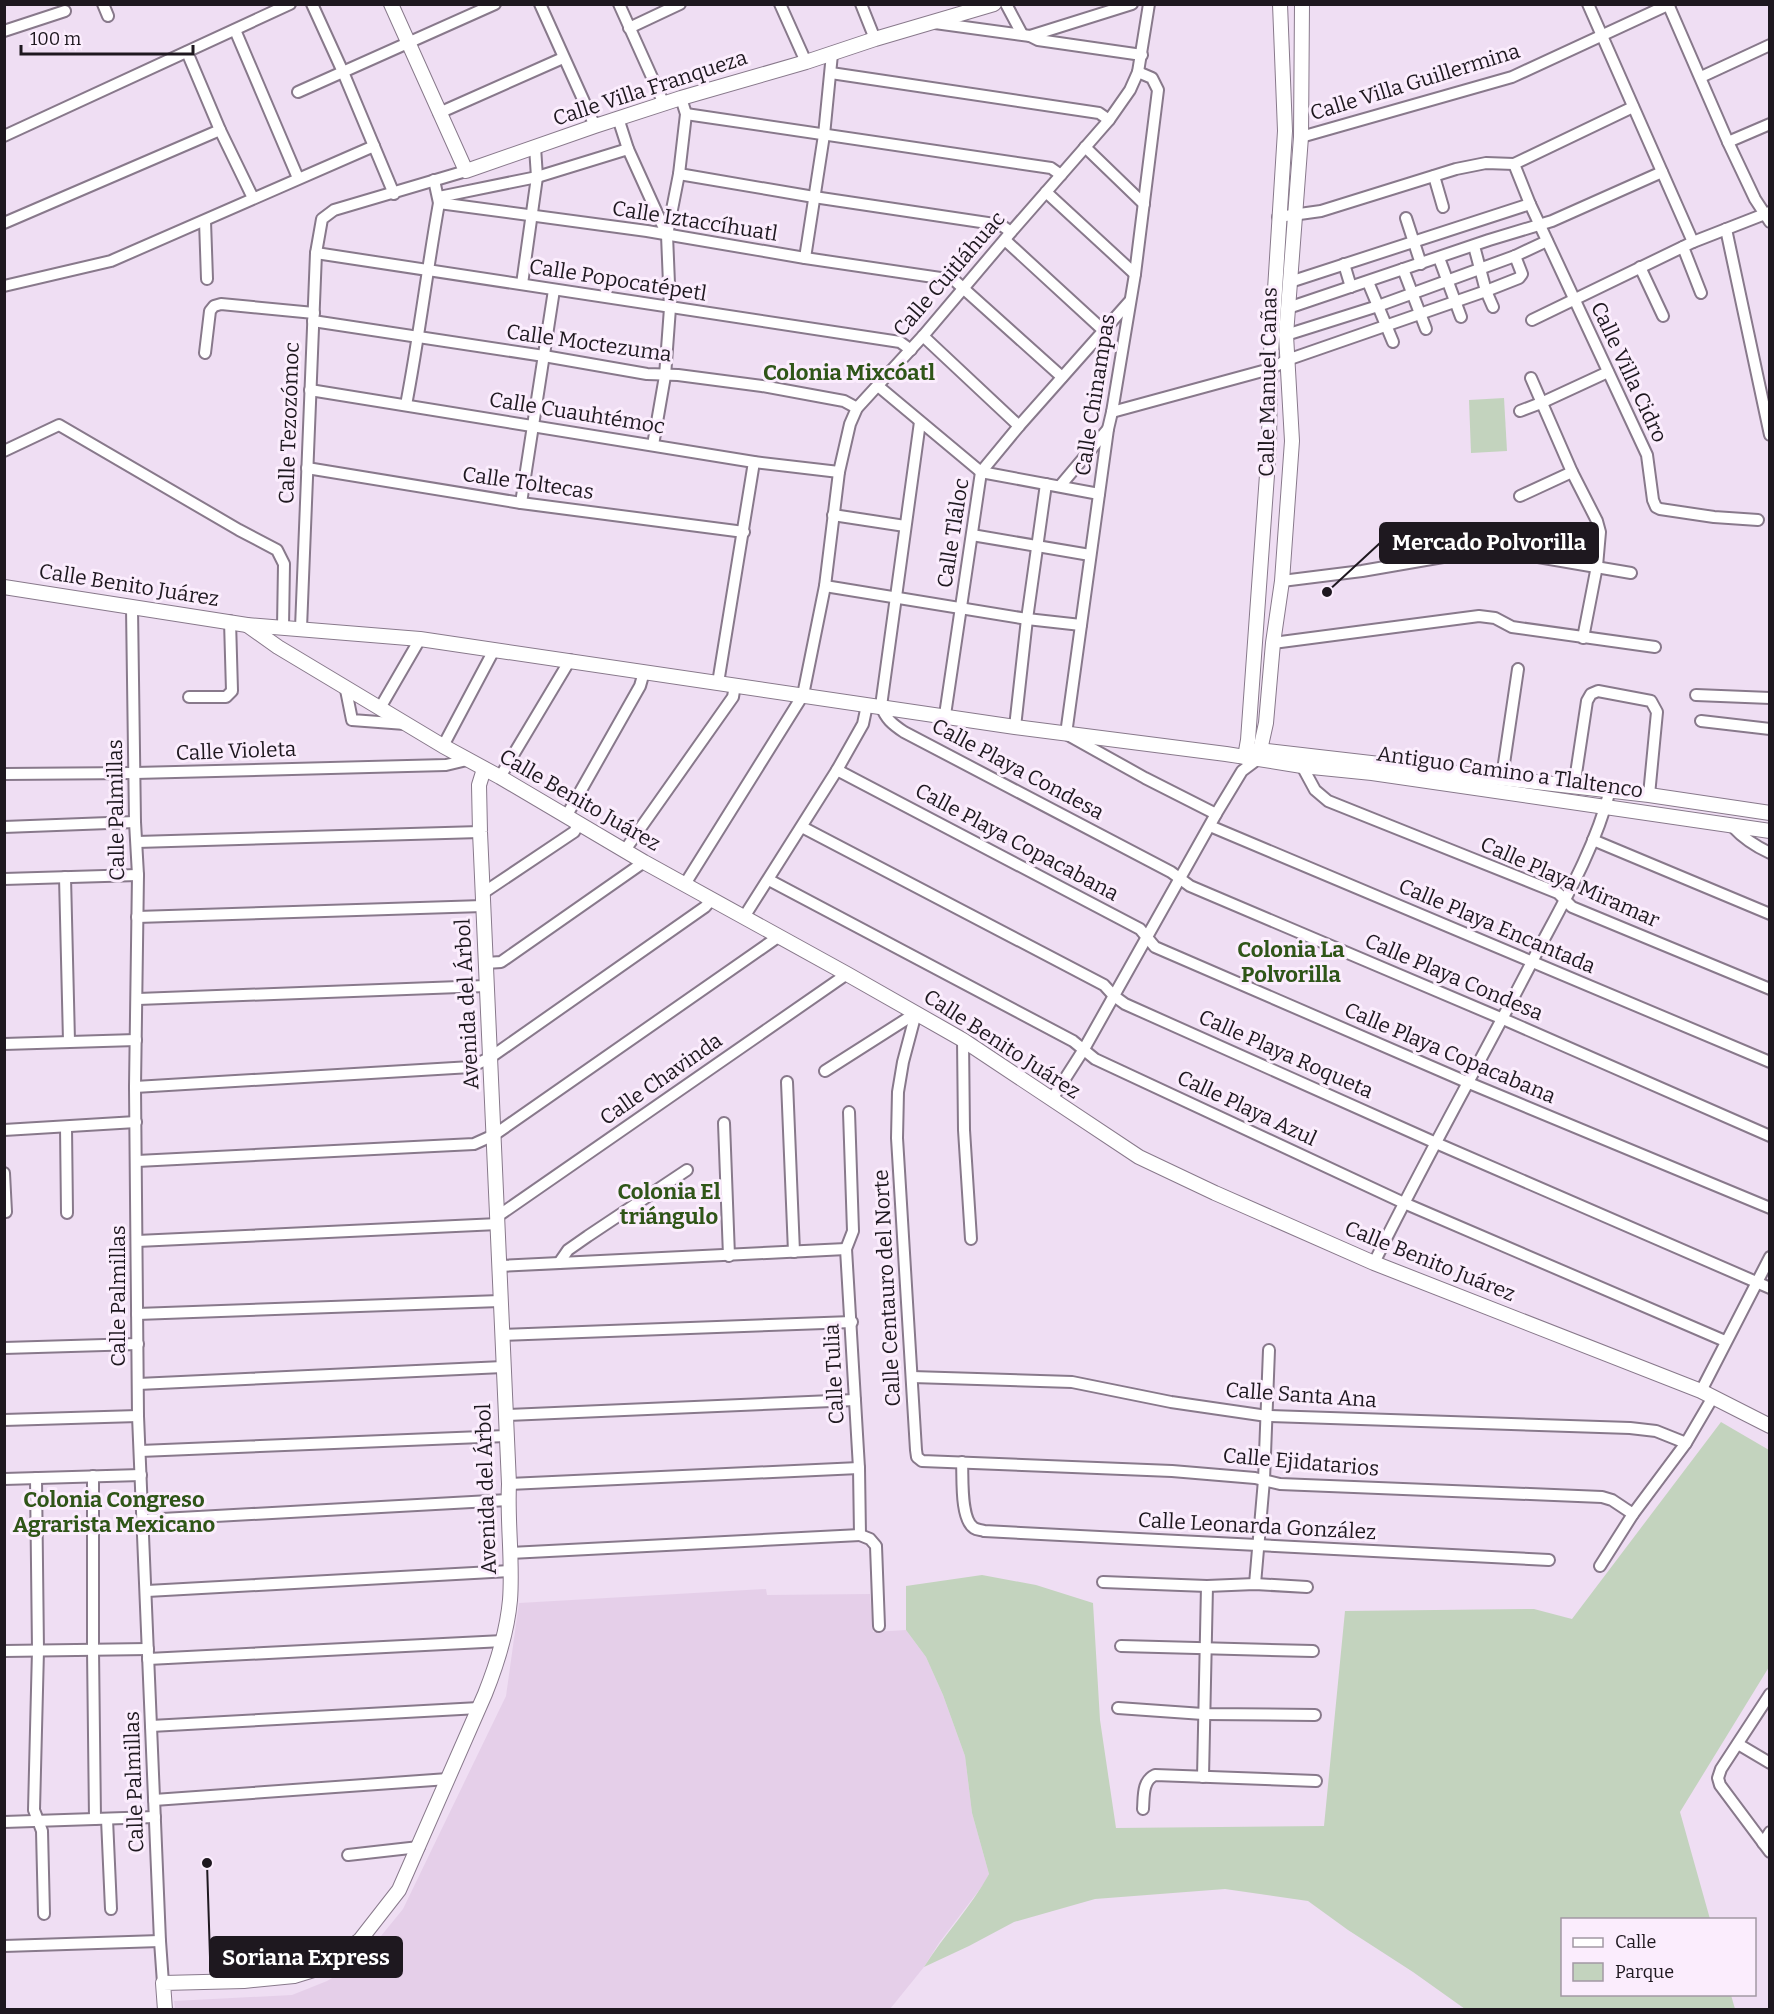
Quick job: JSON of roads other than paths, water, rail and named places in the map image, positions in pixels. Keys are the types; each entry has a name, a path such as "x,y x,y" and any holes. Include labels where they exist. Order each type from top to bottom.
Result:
{"street":[{"path":"103,4 108,16"},
{"path":"4,136 290,4"},
{"path":"312,4 394,194"},
{"path":"390,4 466,171"},
{"path":"298,92 408,45 495,4"},
{"path":"540,4 595,126"},
{"path":"619,4 664,104"},
{"path":"629,28 680,4"},
{"path":"780,4 806,62"},
{"path":"861,4 875,39"},
{"name":"Calle Villa Franqueza","path":"322,219 334,210 466,171 618,118 994,4"},
{"path":"1006,4 1026,35"},
{"path":"1026,35 1132,4"},
{"name":"Calle Cuitláhuac","path":"803,695 825,586 838,472 850,424 858,408 965,288 1109,120 1130,90 1138,72 1149,4"},
{"name":"Calle Manuel Cañas","path":"1251,757 1269,447 1270,369 1278,217 1285,131 1280,4"},
{"name":"Calle Manuel Cañas","path":"1251,757 1273,643 1281,581 1292,441 1286,335 1301,137 1302,4"},
{"path":"1588,4 1662,172 1688,245 1701,293"},
{"path":"1532,320 1688,245 1726,229 1768,216 1728,142 1669,5"},
{"name":"Calle Villa Guillermina","path":"1301,137 1512,77 1669,5"},
{"path":"4,31 65,11"},
{"path":"931,23 1026,35 1038,40 1142,55"},
{"path":"235,30 298,178"},
{"path":"1701,77 1770,45"},
{"path":"187,52 220,130 253,198"},
{"path":"805,258 824,135 832,54"},
{"path":"439,113 563,58"},
{"name":"Calle Chinampas","path":"1066,734 1108,429 1135,274 1158,90 1152,78 1138,72"},
{"path":"831,73 1099,113 1109,120"},
{"path":"653,445 665,376 670,308 668,236 679,174 686,114 681,99"},
{"path":"1278,217 1321,211 1456,169 1486,163 1514,164 1633,107"},
{"path":"686,114 1051,168 1060,175"},
{"path":"618,118 628,149 668,236"},
{"path":"1728,142 1770,124"},
{"path":"4,224 220,130"},
{"path":"5,285 111,261 374,146"},
{"path":"522,284 537,177 535,147"},
{"path":"1085,147 1144,204"},
{"path":"439,200 537,177 628,149"},
{"name":"Calle Villa Cidro","path":"1514,164 1539,224 1647,455 1656,507 1714,517 1758,520"},
{"path":"1288,309 1489,240 1552,221 1662,172"},
{"path":"679,174 1001,225 1008,236 1103,330"},
{"path":"1434,176 1443,207"},
{"path":"406,405 419,338 439,200 434,180"},
{"path":"1046,192 1135,274"},
{"name":"Calle Iztaccíhuatl","path":"439,200 954,280 965,288"},
{"path":"1290,282 1530,204"},
{"path":"1406,218 1421,264"},
{"name":"Calle Tezozómoc","path":"301,628 316,253 322,219"},
{"path":"1483,220 1489,240"},
{"path":"205,221 207,279"},
{"path":"1726,229 1770,435"},
{"path":"1286,335 1378,306 1446,279 1515,256 1547,241"},
{"path":"1474,246 1486,291 1493,307"},
{"name":"Calle Popocatépetl","path":"316,253 900,342 910,350"},
{"path":"1112,412 1270,369 1287,360 1520,278 1522,274 1515,256"},
{"path":"1439,258 1461,317"},
{"path":"1344,264 1351,287"},
{"path":"1640,267 1663,316"},
{"path":"1403,269 1426,329"},
{"path":"1368,282 1393,342"},
{"path":"965,288 1062,377"},
{"path":"521,503 554,290"},
{"name":"Calle Tláloc","path":"945,715 981,472 1129,301"},
{"name":"Calle Moctezuma","path":"205,353 210,311 214,306 221,304 313,317 419,338 665,376 678,375 774,388 844,401 858,408"},
{"path":"923,336 1019,426"},
{"path":"1520,411 1608,372"},
{"path":"1531,378 1572,472 1594,513 1600,532 1597,566 1583,638"},
{"path":"878,386 981,472 1099,494"},
{"name":"Calle Cuauhtémoc","path":"310,390 753,462 838,472"},
{"path":"744,917 837,770 874,705 895,596 920,422"},
{"path":"4,451 59,425 277,550 284,564 283,627"},
{"path":"1060,486 1108,429"},
{"path":"718,683 744,532 753,462"},
{"name":"Calle Toltecas","path":"307,468 521,503 744,532"},
{"path":"1520,495 1572,472"},
{"path":"1015,727 1046,484"},
{"path":"833,515 905,526"},
{"path":"972,535 1090,555"},
{"path":"1281,581 1496,550 1631,573"},
{"path":"825,586 1027,619 1081,625"},
{"name":"Calle Benito Juárez","path":"4,587 247,625 420,639 1015,727 1251,757"},
{"name":"Calle Palmillas","path":"132,608 135,822 138,875 135,1087 138,1416 163,1983"},
{"path":"1273,643 1479,616 1495,618 1512,627 1655,648"},
{"path":"189,697 226,697 230,695 232,691 230,621"},
{"name":"Calle Benito Juárez","path":"247,625 346,690 963,1040 1139,1157 1374,1263 1707,1394 1769,1426"},
{"path":"380,708 420,639"},
{"path":"443,746 494,650"},
{"path":"501,777 570,660"},
{"path":"1502,777 1518,669"},
{"path":"567,815 640,686 644,672"},
{"path":"625,850 733,697 735,685"},
{"path":"346,690 352,720 408,725"},
{"path":"1574,787 1587,701 1591,694 1598,691 1651,701 1655,706 1657,712 1649,795"},
{"path":"685,884 803,695"},
{"path":"1696,695 1770,698"},
{"name":"Calle Playa Condesa","path":"874,705 885,718 904,732 1171,872 1190,886 1770,1136"},
{"path":"1701,722 1770,729"},
{"path":"1066,734 1216,814"},
{"path":"1052,1099 1084,1049 1216,814 1251,757 1372,768"},
{"name":"Antiguo Camino a Tlaltenco","path":"1251,757 1302,766 1372,768 1477,782 1605,807 1770,831"},
{"name":"Calle Violeta","path":"4,774 446,765 467,760"},
{"name":"Calle Playa Miramar","path":"1302,766 1316,790 1328,801 1558,893 1572,907 1770,988"},
{"name":"Avenida del Árbol","path":"163,1983 244,1981 294,1976 320,1968 360,1940 399,1890 479,1708 496,1667 503,1641 510,1601 511,1571 480,832 479,785 484,769"},
{"name":"Calle Playa Copacabana","path":"837,770 1140,929 1155,947 1469,1083 1770,1208"},
{"path":"1477,782 1502,777 1770,813"},
{"path":"1374,1263 1564,901 1593,840 1610,790"},
{"path":"4,827 135,822"},
{"path":"137,917 483,900 573,832 579,824"},
{"name":"Calle Playa Encantada","path":"1210,826 1770,1062"},
{"name":"Calle Playa Roqueta","path":"802,827 1104,985 1125,1004 1436,1143 1770,1288"},
{"path":"1733,827 1755,846 1770,852"},
{"path":"137,842 480,832"},
{"path":"1593,840 1770,914"},
{"path":"486,963 501,962 644,861"},
{"path":"4,879 138,875"},
{"path":"65,877 69,1041"},
{"name":"Calle Playa Azul","path":"769,880 1073,1041 1095,1059 1404,1203 1725,1341"},
{"path":"135,1087 471,1067 491,1057 705,907 712,899"},
{"path":"137,1161 474,1144 494,1135 778,937"},
{"name":"Calle Chavinda","path":"498,1220 847,974"},
{"path":"138,999 486,986"},
{"path":"825,1071 916,1013"},
{"name":"Calle Centauro del Norte","path":"916,1013 898,1092 897,1138 917,1457 922,1461 962,1462"},
{"path":"4,1044 136,1040"},
{"path":"963,1040 964,1130 971,1239"},
{"path":"786,1082 794,1252"},
{"name":"Calle Tulia","path":"849,1112 853,1231 846,1249 852,1322 860,1535"},
{"path":"4,1130 136,1122"},
{"path":"724,1123 729,1256"},
{"path":"66,1127 68,1213"},
{"path":"559,1263 568,1250 581,1240 687,1170"},
{"path":"4,1173 6,1212"},
{"path":"136,1240 498,1220"},
{"path":"500,1266 846,1249"},
{"path":"1600,1566 1633,1514 1686,1443 1707,1394 1725,1341 1770,1257"},
{"path":"137,1314 500,1301"},
{"path":"502,1335 852,1322"},
{"path":"4,1348 138,1344"},
{"path":"1256,1584 1264,1480 1269,1350"},
{"path":"138,1384 503,1367"},
{"name":"Calle Santa Ana","path":"912,1377 1072,1382 1171,1402 1267,1416 1630,1428 1656,1431 1686,1443"},
{"path":"506,1415 855,1400"},
{"path":"4,1420 138,1416"},
{"path":"140,1451 506,1436"},
{"name":"Calle Ejidatarios","path":"962,1462 1172,1471 1264,1480 1280,1484 1602,1497 1612,1500 1633,1514"},
{"name":"Calle Leonarda González","path":"962,1462 964,1509 973,1528 984,1531 1549,1560"},
{"path":"509,1484 859,1468"},
{"path":"4,1479 141,1475"},
{"path":"93,1476 95,1819"},
{"path":"36,1478 38,1650 34,1810 42,1831 44,1914"},
{"path":"144,1521 508,1500"},
{"path":"510,1553 860,1535 870,1539 876,1546 879,1626"},
{"path":"147,1591 511,1571"},
{"path":"1103,1582 1307,1587"},
{"path":"1203,1777 1207,1586"},
{"path":"4,1652 93,1650 148,1654 503,1641"},
{"path":"1121,1646 1313,1651"},
{"path":"1770,1694 1766,1707 1721,1768 1718,1778 1720,1785 1770,1852"},
{"path":"151,1726 479,1708"},
{"path":"1118,1708 1203,1714 1315,1715"},
{"path":"1738,1744 1770,1763"},
{"path":"1143,1809 1146,1783 1155,1775 1316,1781"},
{"path":"154,1800 447,1779"},
{"path":"4,1822 155,1816"},
{"path":"107,1819 111,1909"},
{"path":"1763,1843 1770,1832"},
{"path":"348,1855 419,1847"},
{"path":"4,1946 160,1941"},
{"path":"163,1983 163,2009"}],"place":[{"name":"Mercado Polvorilla","path":"1327,592"},
{"name":"Soriana Express","path":"207,1863"}],"district":[{"name":"Colonia Mixcóatl","path":"849,372"},
{"name":"Colonia La Polvorilla","path":"1291,962"},
{"name":"Colonia El triángulo","path":"669,1204"},
{"name":"Colonia Congreso Agrarista Mexicano","path":"114,1512"}]}
